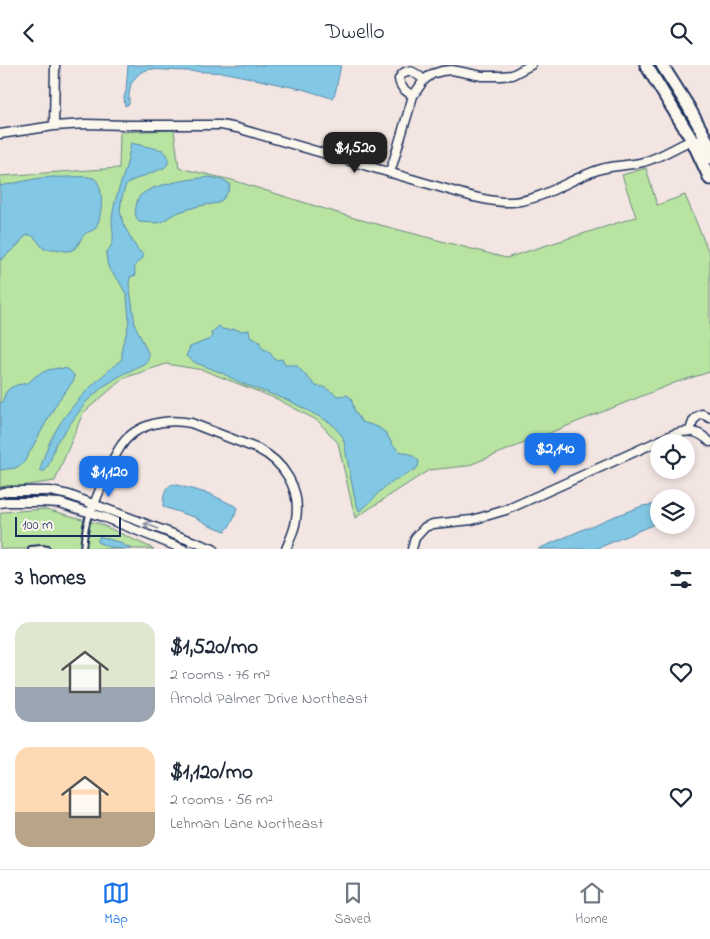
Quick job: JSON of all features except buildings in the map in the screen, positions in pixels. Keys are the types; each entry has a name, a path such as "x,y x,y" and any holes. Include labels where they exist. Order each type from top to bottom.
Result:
{"main road":[{"path":"646,65 692,140 710,179"},
{"path":"662,65 707,132 710,146"},
{"path":"663,93 671,96 688,122 698,131 707,132"},
{"path":"692,140 696,141 710,158"}],"street":[{"path":"54,65 54,126"},
{"path":"390,173 413,96 424,80 437,72 452,70 482,76 512,75 531,65"},
{"path":"413,96 400,86 399,79 401,75 412,71 424,80"},
{"path":"0,134 54,126 85,124 221,125 238,128 470,196 499,202 531,199 550,192 573,179 602,168 642,163 692,140"},
{"path":"690,431 693,421 697,416 702,414 710,418"},
{"path":"90,513 113,459 119,447 126,439 144,427 153,424 171,421 191,423 258,449 283,468 293,486 297,508 294,530 286,549"},
{"path":"412,549 415,538 426,527 434,524 472,520 493,515 674,434 690,431 709,438"},
{"path":"0,493 7,491 50,491 69,495 213,549"},
{"path":"0,503 41,501 60,503 183,549"}],"lane":[{"path":"76,549 83,549 84,535 90,513"},
{"path":"31,549 47,549"}],"green space":[{"path":"174,130 179,168 232,180 354,218 506,258 636,217 622,175 646,168 657,205 685,195 710,255 710,372 677,382 467,466 429,470 355,518 338,443 318,421 277,399 203,370 166,364 124,378 83,413 55,481 0,489 0,176 119,168 120,132"},
{"path":"46,509 100,524 154,549 0,549 0,514 4,512"}],"water":[{"path":"128,65 341,65 335,94 332,98 302,89 227,73 150,69 141,72 135,78 131,84 129,104 125,106 124,97"},
{"path":"131,143 163,150 168,156 168,164 164,168 131,181 125,187 120,210 123,224 137,249 143,254 143,258 137,263 135,268 136,275 130,277 129,284 135,325 149,355 147,362 104,386 87,401 56,443 45,471 40,471 52,437 71,408 95,382 122,359 122,346 129,320 127,296 119,281 109,269 106,253 113,241 112,220 114,207"},
{"path":"54,177 90,177 97,181 102,201 100,217 95,228 85,234 76,248 70,251 44,249 35,238 28,235 0,260 0,186"},
{"path":"208,177 222,179 230,184 229,190 218,203 179,212 164,221 156,223 139,222 135,213 137,201 145,192 172,183"},
{"path":"219,326 222,329 229,330 249,330 250,337 259,341 262,348 268,351 275,359 282,359 285,365 296,365 316,386 324,387 338,396 347,395 351,398 355,412 362,422 378,427 386,433 399,451 410,454 419,461 418,467 386,486 359,511 354,495 343,437 331,423 290,401 241,383 220,372 196,363 186,356 190,347 208,340 212,337 211,333"},
{"path":"58,368 68,369 74,375 74,380 58,401 23,464 15,468 0,470 0,403 6,392 17,385 28,383 37,375"},
{"path":"173,484 210,494 237,507 234,517 225,531 197,518 163,507 166,490"},
{"path":"650,505 650,526 596,549 538,549 607,519"},
{"path":"100,536 132,549 114,548 97,542"}]}
